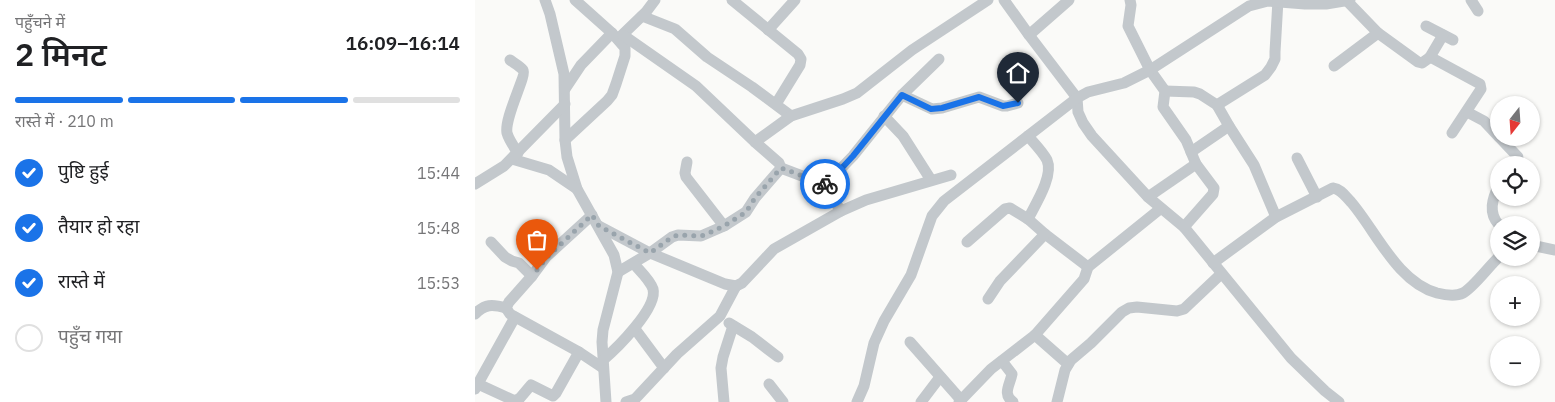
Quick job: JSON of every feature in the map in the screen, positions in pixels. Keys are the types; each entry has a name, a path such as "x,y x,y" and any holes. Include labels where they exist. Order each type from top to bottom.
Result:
{"street":[{"path":"545,0 561,61 565,88 565,140 567,157 577,189 614,255 618,272 603,330 606,402"},
{"path":"575,0 618,36 696,86 779,163 781,168 826,185"},
{"path":"565,88 581,65 643,16 655,0"},
{"path":"731,0 798,54 801,59 800,65 776,104"},
{"path":"768,30 795,0"},
{"path":"755,142 791,116 850,97 912,50 988,0"},
{"path":"1004,0 1077,98 1078,112 1092,136 1160,209 1184,227 1291,358 1339,402"},
{"path":"1029,35 1069,0"},
{"path":"1130,0 1128,26 1150,70 1165,91 1163,107 1186,140 1196,164 1215,191 1184,227"},
{"path":"857,402 864,386 874,343 884,321 911,275 932,216 944,201 1077,98 1088,92 1124,82 1150,70 1249,6 1263,0 1326,4 1349,0 1377,33 1422,63 1448,38 1426,26"},
{"path":"1217,105 1265,75 1271,67 1275,59 1278,0"},
{"path":"1471,0 1478,11"},
{"path":"643,16 675,28 707,57 791,116"},
{"path":"1334,66 1377,33"},
{"path":"565,140 607,101 612,94 625,52 624,45 618,36"},
{"path":"1430,57 1481,86 1467,112 1452,133"},
{"path":"510,60 524,72 506,127 515,156 549,170 577,189"},
{"path":"826,185 853,156 902,95 939,60"},
{"path":"1165,91 1194,92 1201,94 1217,105 1254,165 1276,217"},
{"path":"902,95 931,109 942,108 979,97 1003,106 1018,103"},
{"path":"475,184 504,166 565,104"},
{"path":"1467,112 1484,121 1490,127"},
{"path":"884,116 903,136 931,180"},
{"path":"1191,152 1229,126"},
{"path":"1028,136 1047,160 1048,166 1044,188 1028,219"},
{"path":"1508,146 1517,156"},
{"path":"1297,158 1317,197"},
{"path":"687,162 686,177 724,226"},
{"path":"1148,197 1196,164"},
{"path":"618,272 634,264 672,237 678,235 701,236 724,226 746,212 755,198 781,168"},
{"path":"626,402 635,398 677,354 720,316 736,286 746,279 774,249 841,211 866,200 951,175"},
{"path":"826,185 827,190 841,211"},
{"path":"1213,263 1276,217 1333,188 1341,191 1360,213 1396,264 1417,284 1431,291 1445,295 1463,293 1490,266"},
{"path":"967,242 1005,209 1010,208 1028,219 1088,267"},
{"path":"910,342 961,401 991,369 1035,335 1084,279 1088,267 1160,209"},
{"path":"506,308 547,257 592,215"},
{"path":"599,226 650,253 725,284 736,286"},
{"path":"988,299 1000,281 1045,234"},
{"path":"491,242 505,257 519,263 532,276"},
{"path":"1540,247 1555,250"},
{"path":"603,364 635,329 653,296 651,285 634,264"},
{"path":"1057,402 1068,364 1122,312 1129,308 1137,307 1177,311 1184,309 1221,274"},
{"path":"475,314 487,305 506,308 515,317 603,364"},
{"path":"720,316 778,357"},
{"path":"515,317 480,368 476,386 515,401 531,385 553,396 579,352"},
{"path":"724,402 721,368 733,326"},
{"path":"635,329 664,368"},
{"path":"1035,335 1068,364"},
{"path":"1002,361 1012,374 1006,392 1009,399 1013,402"},
{"path":"921,402 940,377"},
{"path":"769,384 783,402"}],"way so far":[{"path":"537,270 542,262 592,215 599,226 650,253 672,237 707,234 746,212 755,198 781,168 825,184"}],"route":[{"path":"825,184 853,156 902,95 931,109 942,108 974,97 983,97 1003,106 1018,103"}]}
